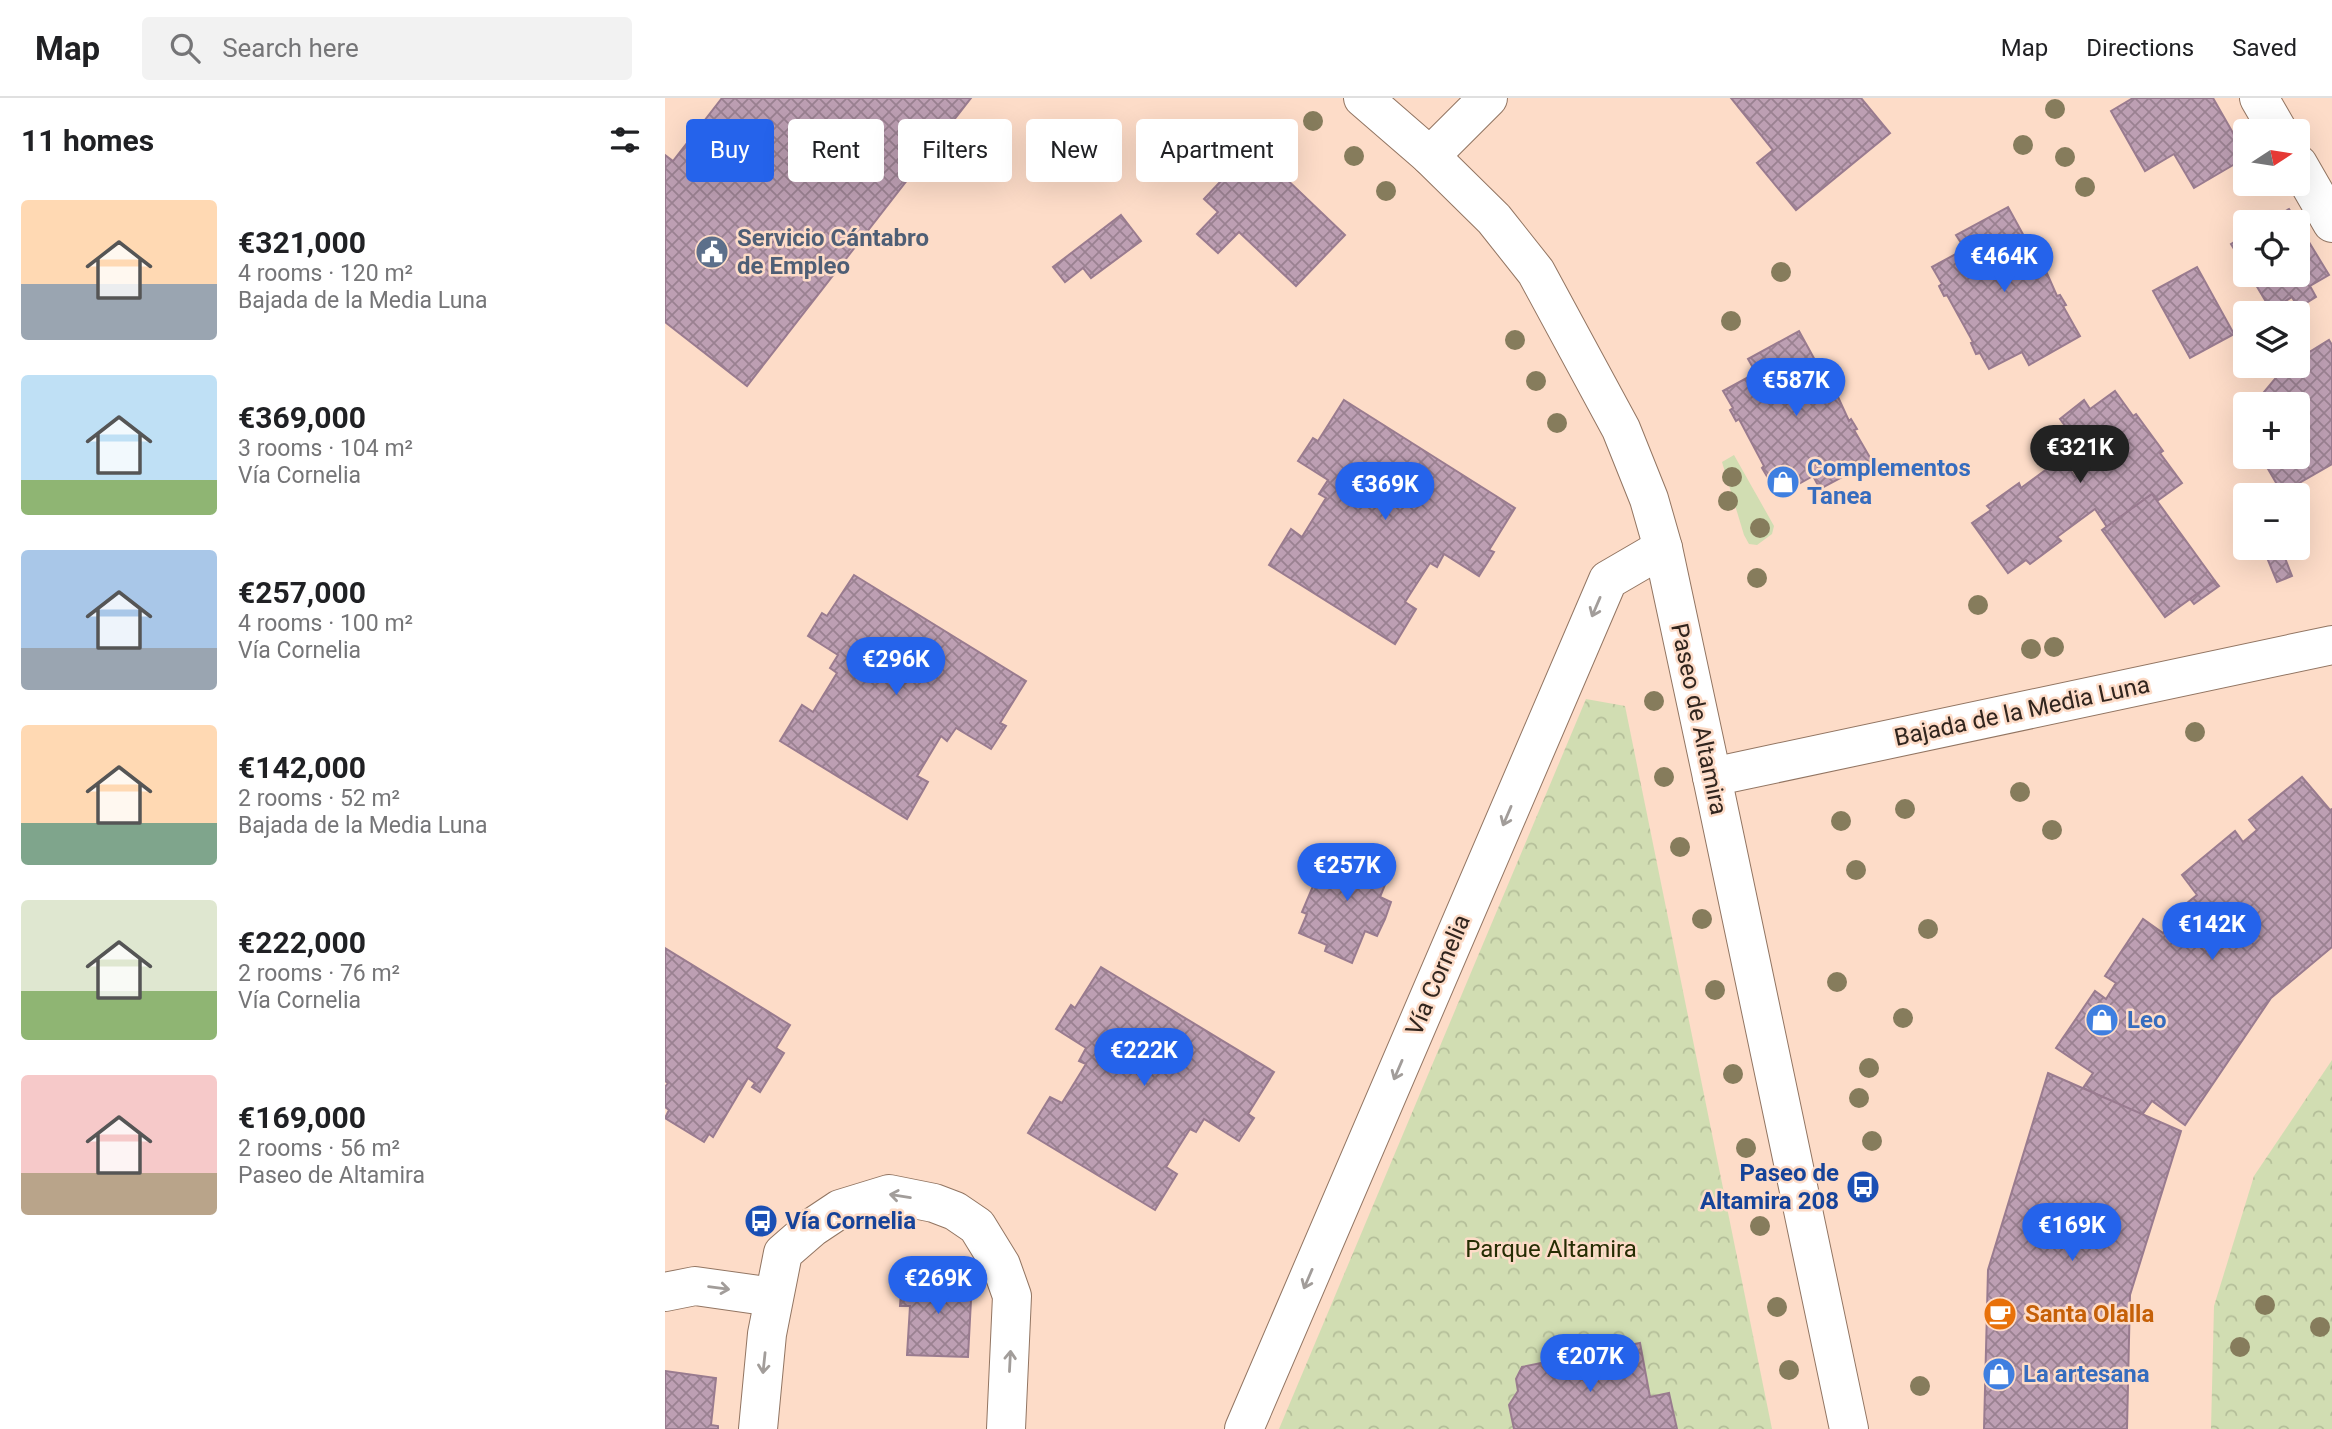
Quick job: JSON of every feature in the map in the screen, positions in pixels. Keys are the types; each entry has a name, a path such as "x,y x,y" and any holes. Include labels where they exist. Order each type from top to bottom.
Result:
{"street":[{"name":"Paseo de Altamira","path":"1363,98 1430,156 1494,219 1536,272 1621,429 1649,499 1663,548 1849,1429"},
{"path":"1430,156 1488,98"},
{"path":"2259,98 2272,119"},
{"path":"2310,185 2332,223"},
{"name":"Vía Cornelia","path":"1244,1429 1608,580 1663,548"},
{"name":"Bajada de la Media Luna","path":"1712,777 2332,645"},
{"path":"758,1429 767,1334 783,1253 813,1227 840,1209 889,1194 935,1203 955,1211 977,1226 1001,1265 1012,1296 1006,1429"},
{"path":"665,1292 695,1286 773,1297"}],"green space":[{"path":"1734,455 1774,526 1772,534 1757,545 1749,544 1744,535 1722,462"},
{"name":"Parque Altamira","path":"1586,699 1625,706 1772,1429 1279,1429"},
{"path":"2332,1060 2332,1429 2211,1429 2214,1306 2254,1176"}],"building":[{"path":"722,98 971,98 955,119 898,119 898,182 906,182 747,386 665,322 665,155 673,161 686,144 686,182 774,182 774,119 706,119"},
{"path":"1731,98 1861,98 1890,133 1796,210 1757,163 1773,150"},
{"path":"2133,98 2213,98 2233,133 2233,165 2194,188 2174,154 2145,171 2111,111"},
{"path":"1220,182 1290,182 1345,235 1296,286 1239,232 1218,253 1197,234 1218,212 1204,199"},
{"path":"2008,207 2025,238 2027,236 2039,264 2042,262 2057,296 2060,295 2066,305 2063,306 2080,336 2029,365 2022,352 1989,369 1980,353 1976,354 1971,343 1973,342 1947,295 1944,296 1939,286 1942,284 1932,267 1965,249 1956,235"},
{"path":"1121,215 1141,241 1091,278 1083,268 1065,282 1053,267"},
{"path":"2310,244 2329,275 2310,286"},
{"path":"2197,267 2233,335 2190,358 2153,291"},
{"path":"2310,286 2316,297 2309,301 2294,301 2292,297 2286,301 2266,301 2257,287"},
{"path":"1799,331 1816,362 1819,360 1824,370 1821,371 1831,388 1833,386 1872,461 1820,489 1813,476 1781,494 1762,468 1764,466 1739,419 1736,421 1730,410 1733,408 1723,391 1756,373 1748,359"},
{"path":"2329,340 2332,345 2332,464 2299,483 2276,483 2268,469 2310,469 2310,392 2264,392 2276,378 2310,378 2310,352"},
{"path":"2115,391 2163,451 2160,453 2182,483 2157,501 2152,494 2107,527 2095,509 2057,537 2061,541 2030,564 2026,560 2008,573 1972,523 1991,510 1987,506 2019,483 2021,488 2062,458 2075,477 2093,464 2060,419 2084,400 2090,409"},
{"path":"1344,400 1515,508 1489,550 1494,552 1479,576 1444,554 1437,567 1430,563 1405,602 1416,609 1395,644 1269,565 1291,529 1302,537 1326,498 1319,494 1328,480 1298,461 1313,438 1318,441"},
{"path":"2152,494 2215,581 2165,617 2102,530"},
{"path":"2268,560 2286,560 2292,576 2277,582"},
{"path":"854,575 1026,681 1000,723 1006,726 991,749 956,728 947,741 941,736 917,776 928,782 907,819 780,741 802,705 813,712 837,673 830,668 838,655 808,636 822,613 827,616"},
{"path":"2215,581 2219,586 2194,604 2190,599"},
{"path":"2302,777 2330,810 2332,809 2332,947 2271,998 2185,1125 2152,1101 2142,1115 2083,1088 2093,1073 2056,1048 2095,991 2106,999 2116,983 2105,976 2143,919 2163,933 2177,911 2197,895 2182,875 2235,831 2243,842 2257,830 2249,820"},
{"path":"1335,848 1363,860 1366,853 1393,865 1380,897 1391,902 1385,919 1377,936 1365,931 1352,963 1325,951 1327,945 1299,933 1307,914 1302,912 1322,865 1327,867"},
{"path":"665,948 790,1025 776,1048 784,1053 760,1092 752,1087 755,1083 748,1078 713,1137 709,1134 704,1142 665,1118 669,1110 665,1107 665,1087 668,1083 665,1081"},
{"path":"1101,967 1274,1072 1248,1114 1254,1118 1239,1141 1204,1119 1196,1132 1190,1129 1166,1167 1177,1174 1155,1210 1028,1133 1050,1097 1062,1103 1086,1064 1079,1061 1086,1048 1056,1029 1071,1005 1075,1008"},
{"path":"2048,1073 2181,1131 2130,1295 2127,1429 1984,1429 1988,1270"},
{"path":"902,1278 972,1281 968,1357 907,1355 910,1306 900,1306"},
{"path":"1640,1343 1650,1397 1669,1393 1677,1429 1514,1429 1509,1405 1518,1391 1516,1379 1522,1367 1575,1356 1594,1349 1595,1352"},
{"path":"665,1371 716,1378 711,1425 718,1426 718,1429 665,1429"}],"place":[{"name":"Servicio Cántabro de Empleo","path":"712,252"},
{"name":"Complementos Tanea","path":"1783,482"},
{"name":"Leo","path":"2102,1020"},
{"name":"Paseo de Altamira 208","path":"1863,1187"},
{"name":"Vía Cornelia","path":"761,1221"},
{"name":"Santa Olalla","path":"2000,1314"},
{"name":"La artesana","path":"1999,1374"}]}
